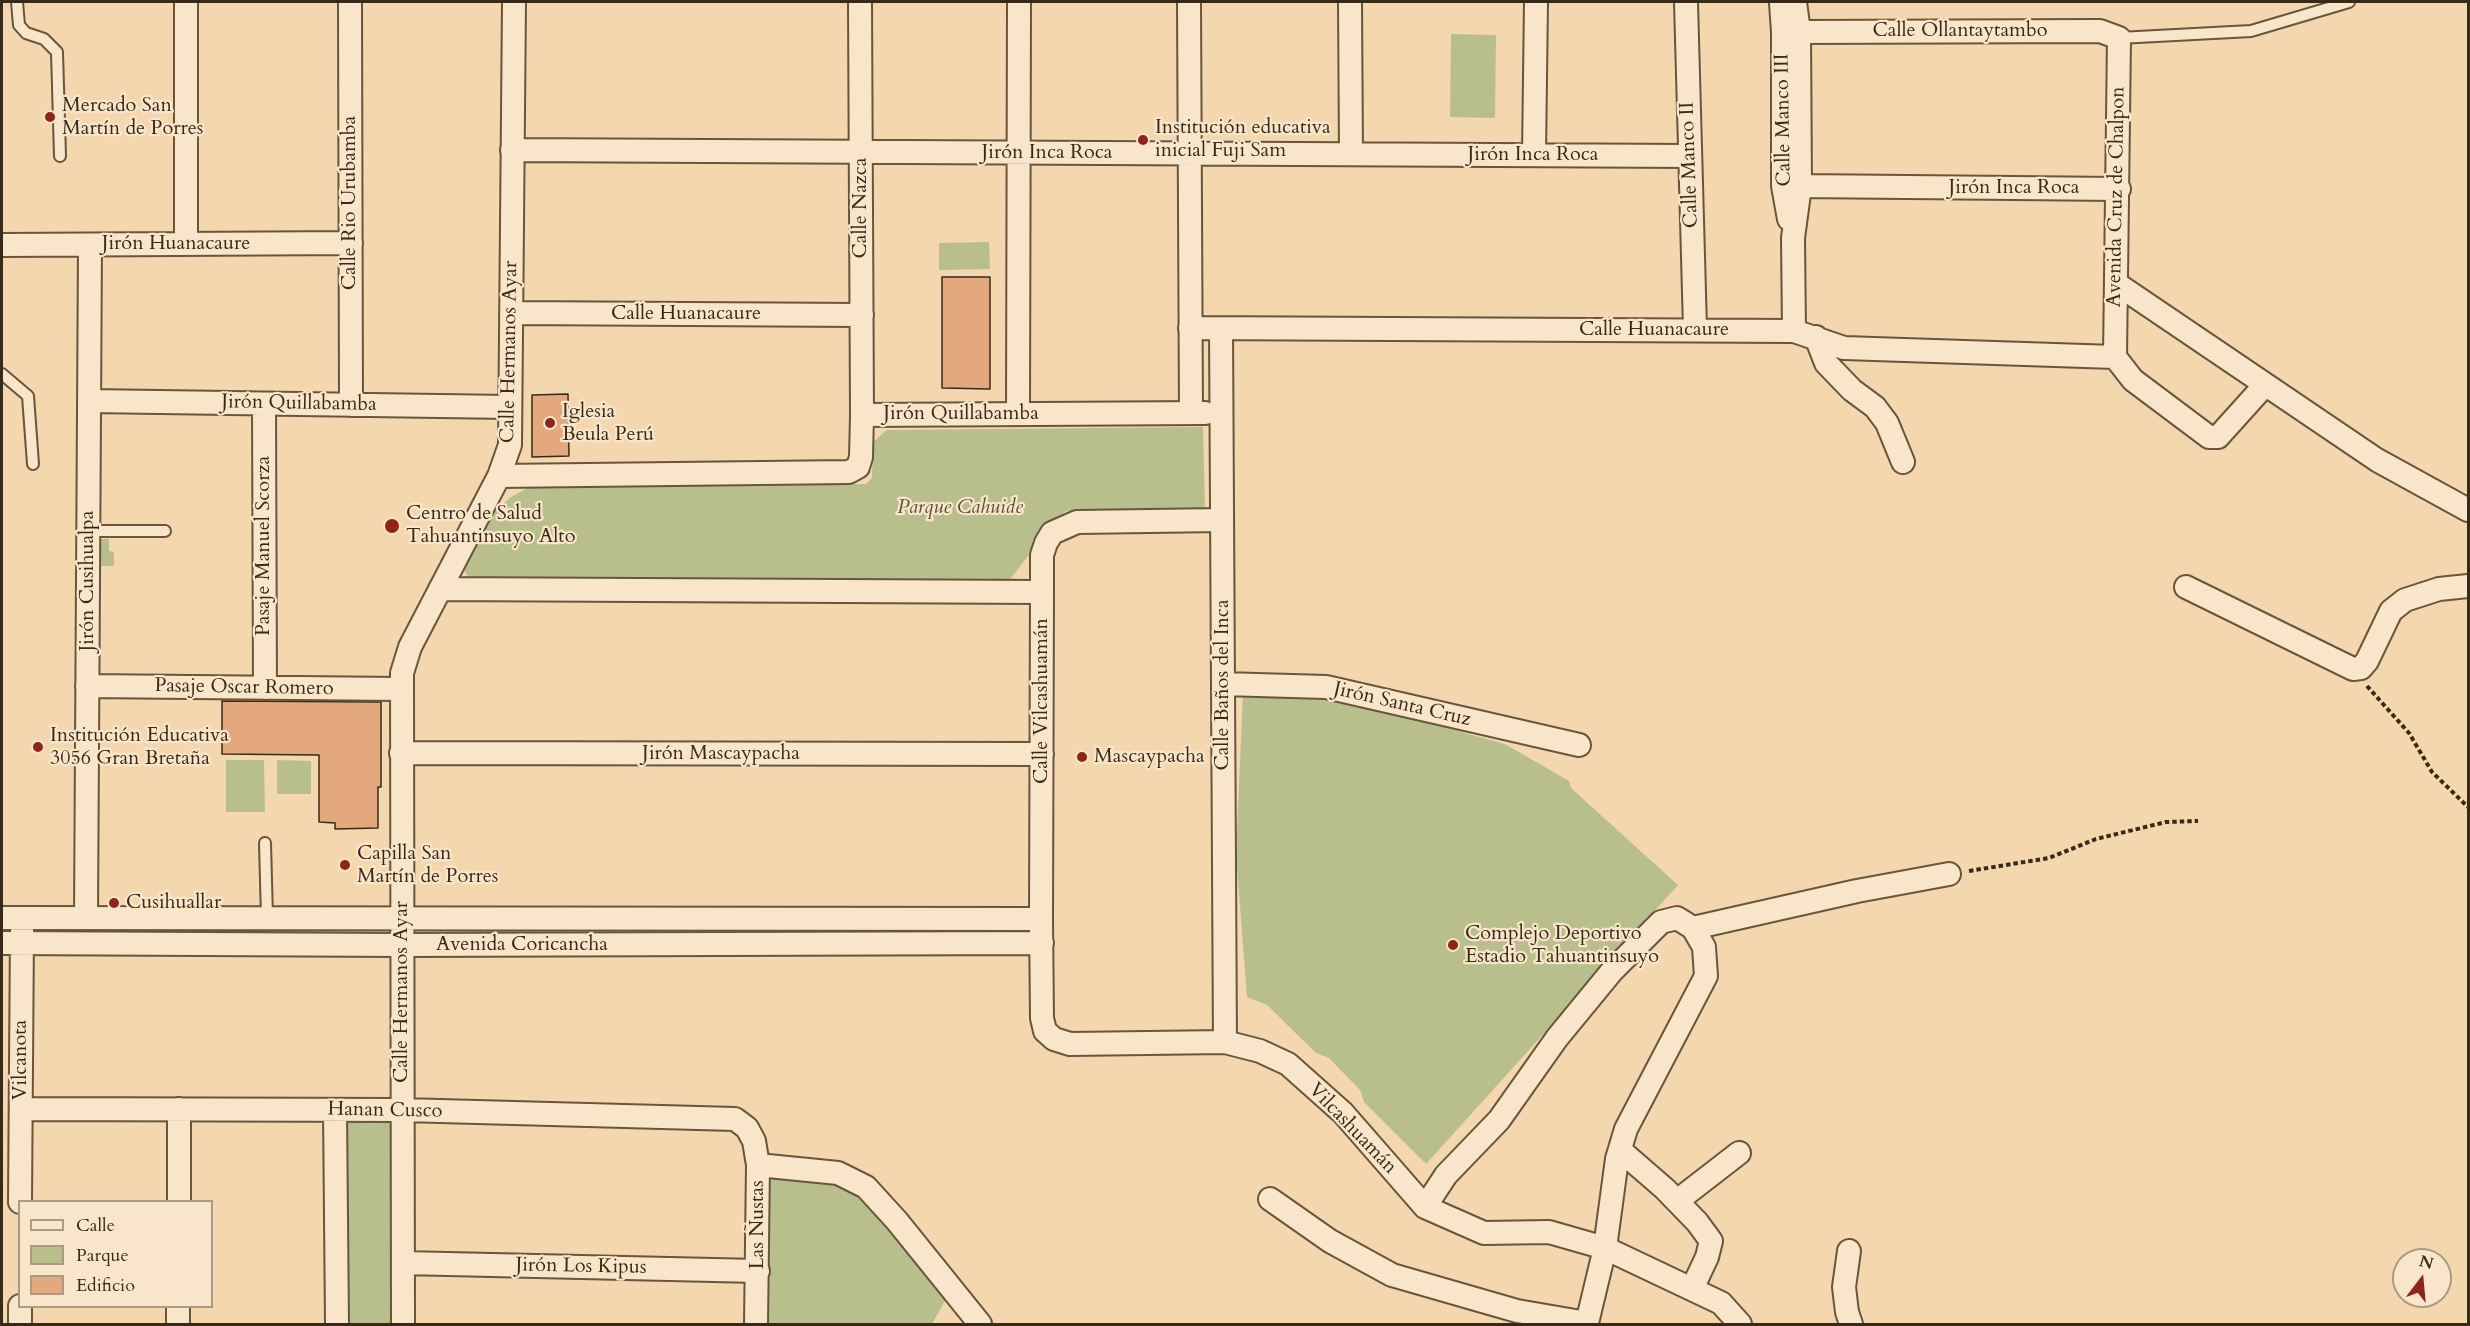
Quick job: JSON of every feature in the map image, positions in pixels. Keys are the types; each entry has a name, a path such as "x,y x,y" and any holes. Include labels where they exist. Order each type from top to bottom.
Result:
{"street":[{"path":"186,2 186,244"},
{"name":"Calle Rio Urubamba","path":"350,2 351,405"},
{"name":"Calle Hermanos Ayar","path":"403,1324 401,689 404,659 499,476 510,445 514,2"},
{"name":"Calle Nazca","path":"860,2 862,415"},
{"path":"1018,414 1019,2"},
{"path":"1188,2 1191,413"},
{"path":"1350,2 1351,154"},
{"path":"1534,155 1536,2"},
{"name":"Calle Manco II","path":"1686,2 1695,329"},
{"name":"Calle Manco III","path":"1780,2 1783,32 1784,186 1805,334"},
{"name":"Calle Manco III","path":"1793,238 1800,186 1799,32 1796,2"},
{"name":"Calle Ollantaytambo","path":"1799,32 2100,31 2119,38"},
{"name":"Avenida Cruz de Chalpon","path":"2115,357 2119,189 2119,38"},
{"name":"Jirón Inca Roca","path":"512,150 1690,156"},
{"name":"Jirón Inca Roca","path":"1800,186 2119,189"},
{"name":"Jirón Huanacaure","path":"2,245 351,243"},
{"name":"Jirón Cusihualpa","path":"86,918 90,244"},
{"path":"2117,284 2264,386 2377,460 2469,510"},
{"name":"Calle Huanacaure","path":"511,313 862,315"},
{"name":"Calle Huanacaure","path":"1190,328 1695,329 1805,334 1844,348 2115,357"},
{"name":"Calle Baños del Inca","path":"1221,329 1225,1042"},
{"path":"1805,334 1826,363 1852,390 1875,408 1887,423 1903,462"},
{"path":"2115,357 2133,380 2209,438 2218,436 2264,386"},
{"name":"Jirón Quillabamba","path":"89,401 510,407"},
{"name":"Pasaje Manuel Scorza","path":"264,404 265,688"},
{"name":"Jirón Quillabamba","path":"499,476 849,472 858,467 861,457 862,415 1222,413"},
{"name":"Calle Vilcashuamán","path":"1054,1039 1045,1031 1042,1018 1042,555 1052,533 1077,522 1222,520"},
{"path":"2186,587 2353,669 2361,668 2367,661 2391,611 2405,600 2439,590 2469,586"},
{"path":"440,589 1042,592"},
{"name":"Jirón Santa Cruz","path":"1223,684 1326,687 1579,745"},
{"name":"Pasaje Oscar Romero","path":"87,686 401,689"},
{"name":"Jirón Mascaypacha","path":"401,753 1042,754"},
{"path":"1693,928 1857,891 1949,874"},
{"name":"Avenida Coricancha","path":"12,918 1041,919"},
{"name":"Vilcanota","path":"12,918 21,1109 20,1200"},
{"path":"1270,1199 1330,1241 1392,1275 1517,1311 1592,1324 1620,1150 1641,1096 1706,976 1704,947 1693,928 1677,918 1661,922 1612,971 1557,1038 1499,1120 1446,1175 1425,1207"},
{"name":"Avenida Coricancha","path":"12,943 402,945 1042,943"},
{"name":"Vilcashuamán","path":"1054,1039 1070,1044 1225,1042 1260,1051 1288,1064 1343,1113 1425,1207 1484,1233 1549,1232 1605,1248 1721,1303 1740,1324"},
{"name":"Hanan Cusco","path":"21,1109 403,1110 735,1119 747,1128"},
{"path":"179,1109 179,1200"},
{"path":"335,1110 338,1324"},
{"name":"Las Ñustas","path":"747,1128 754,1141 758,1165 756,1324"},
{"path":"1620,1150 1677,1201 1711,1241 1707,1257 1692,1288"},
{"path":"1677,1201 1739,1153"},
{"path":"758,1165 838,1173 866,1187 897,1221 980,1324"},
{"path":"1849,1251 1844,1287 1846,1312 1851,1324"},
{"name":"Jirón Los Kipus","path":"403,1263 758,1270"},
{"path":"20,1308 20,1324"},
{"path":"178,1308 178,1324"}],"lane":[{"path":"17,2 19,25 26,33 44,39 57,52 60,156"},
{"path":"2119,38 2251,31 2349,2"},
{"path":"2,374 28,396 33,464"},
{"path":"88,531 165,531"},
{"path":"266,843 267,918"}],"path":[{"path":"2353,669 2409,733 2432,772 2469,807"},
{"path":"1949,874 2049,858 2096,839 2166,822 2198,821"}],"green space":[{"path":"1451,34 1496,35 1495,118 1450,117"},
{"path":"989,242 990,269 939,270 939,243"},
{"name":"Parque Cahuide","path":"1203,427 1205,509 1066,511 1033,540 1032,551 1004,587 471,580 462,568 492,513 511,497 531,486 866,484 872,478 873,442 887,430"},
{"path":"95,539 109,539 109,551 114,552 114,566 95,566"},
{"name":"Complejo Deportivo Estadio Tahuantinsuyo","path":"1243,693 1323,694 1505,744 1569,781 1571,788 1678,885 1426,1164 1364,1102 1360,1090 1329,1058 1316,1053 1267,1005 1247,997 1236,854"},
{"path":"226,760 264,760 265,812 226,812"},
{"path":"277,760 311,761 311,794 277,794"},
{"path":"342,1118 396,1118 398,1324 344,1324"},
{"path":"765,1173 843,1182 858,1190 947,1297 932,1324 764,1324"}],"building":[{"path":"942,277 990,277 990,389 942,388"},
{"name":"Iglesia Beula Perú","path":"568,394 569,456 532,457 532,395"},
{"path":"222,701 381,702 381,787 378,787 378,828 335,829 335,823 319,822 319,755 222,754"}],"place":[{"name":"Mercado San Martín de Porres","path":"50,117"},
{"name":"Institución educativa inicial Fuji Sam","path":"1143,140"},
{"name":"Iglesia Beula Perú","path":"550,423"},
{"name":"Centro de Salud Tahuantinsuyo Alto","path":"392,526"},
{"name":"Institución Educativa 3056 Gran Bretaña","path":"38,747"},
{"name":"Mascaypacha","path":"1082,757"},
{"name":"Capilla San Martín de Porres","path":"345,865"},
{"name":"Cusihuallar","path":"114,903"},
{"name":"Complejo Deportivo Estadio Tahuantinsuyo","path":"1453,945"}]}
